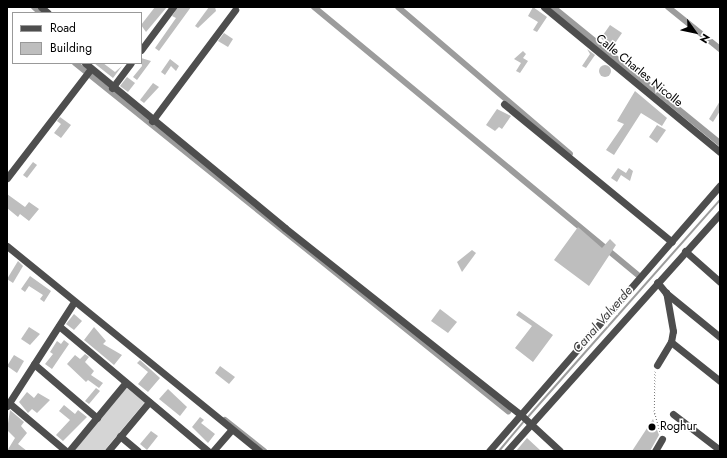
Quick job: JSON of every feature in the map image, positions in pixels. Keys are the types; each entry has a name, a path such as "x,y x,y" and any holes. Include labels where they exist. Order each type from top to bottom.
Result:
{"street":[{"path":"142,49 173,7"},
{"name":"Calle Charles Nicolle","path":"544,7 720,152"},
{"path":"152,121 235,10"},
{"path":"86,64 90,70 152,121 526,419 560,451"},
{"path":"112,88 130,64"},
{"path":"7,178 90,70"},
{"path":"504,104 672,242"},
{"path":"507,451 526,419 720,186"},
{"path":"489,451 526,419 720,214"},
{"path":"7,246 231,430 259,451"},
{"path":"685,251 720,282"},
{"path":"657,282 666,293 720,337"},
{"path":"657,365 671,342 673,331 666,293"},
{"path":"66,451 8,405 74,302"},
{"path":"59,326 208,451"},
{"path":"671,342 720,381"},
{"path":"34,364 97,418"},
{"path":"69,451 126,382"},
{"path":"108,451 149,402"},
{"path":"673,414 720,450"},
{"path":"212,451 231,430"},
{"path":"120,436 138,451"},
{"path":"655,451 662,439"}],"path":[{"path":"657,365 653,389 662,439"}],"shaded area":[{"path":"126,387 145,402 104,451 74,451"}],"building":[{"path":"155,7 167,7 146,32 142,24"},
{"path":"178,7 191,7 159,51 155,48 176,18 172,16"},
{"path":"209,7 215,7 216,11 198,28 195,26"},
{"path":"533,7 547,17 537,32 533,30 538,22 528,16"},
{"path":"610,25 622,33 611,49 601,38"},
{"path":"224,33 233,39 228,47 218,41"},
{"path":"587,49 595,55 586,68 582,66 590,54"},
{"path":"523,51 526,54 523,58 528,61 520,73 516,71 521,63 514,59"},
{"path":"142,58 151,61 137,80 133,77 142,66"},
{"path":"170,59 179,66 176,71 171,66 165,75 161,72"},
{"path":"95,64 104,64 115,72 122,66 113,78"},
{"path":"603,65 607,65 611,71 607,77 603,77 599,73 599,69"},
{"path":"127,77 135,83 128,92 120,86"},
{"path":"153,83 159,87 144,103 140,100"},
{"path":"635,91 667,118 662,126 641,113 614,155 606,150 624,124 617,121"},
{"path":"720,101 720,111 713,122 709,119"},
{"path":"497,109 511,116 502,129 499,127 495,131 486,125"},
{"path":"60,117 71,125 61,138 54,133 61,124 57,121"},
{"path":"657,125 666,130 657,143 649,137"},
{"path":"33,162 37,165 27,178 23,175"},
{"path":"618,168 626,173 629,168 633,171 630,181 621,175 617,182 611,178"},
{"path":"7,194 25,207 29,202 39,209 29,221 20,214 18,217 7,208"},
{"path":"578,227 602,248 610,239 616,245 589,286 554,260"},
{"path":"472,250 476,253 462,272 457,262"},
{"path":"18,261 23,266 13,283 7,279"},
{"path":"30,276 51,291 44,302 40,299 43,295 29,286 25,292 21,289"},
{"path":"440,309 457,322 448,333 431,321"},
{"path":"519,311 553,335 533,362 515,348 532,326 516,315"},
{"path":"74,314 82,321 74,330 66,324"},
{"path":"29,327 40,334 30,345 21,339"},
{"path":"94,327 106,341 103,344 122,355 114,365 84,340"},
{"path":"64,340 69,344 52,369 45,364 53,354 50,352 57,341 61,344"},
{"path":"85,354 89,357 85,362 94,371 91,375 103,383 99,388 88,380 86,382 67,364 75,355 80,359"},
{"path":"14,355 24,361 17,373 7,366"},
{"path":"140,360 160,378 148,392 138,384 148,372 137,363"},
{"path":"220,366 235,377 229,384 215,373"},
{"path":"96,388 100,391 89,404 85,401"},
{"path":"168,389 187,407 180,416 159,399"},
{"path":"27,392 34,398 38,393 50,400 37,413 32,409 28,413 19,402"},
{"path":"64,405 75,414 78,410 87,417 63,441 56,435 70,420 59,411"},
{"path":"10,410 24,422 21,426 27,433 18,444 27,451 7,451 15,438 7,430"},
{"path":"200,417 204,420 201,423 215,434 208,443 192,427"},
{"name":"Roghur","path":"653,419 659,435 650,451 632,451"},
{"path":"151,431 158,436 147,450 140,444"},
{"path":"527,438 541,451 516,451"}],"waterway":[{"path":"34,7 40,12"},
{"path":"314,7 638,275"},
{"path":"398,7 570,154"},
{"path":"553,7 720,143"},
{"path":"668,7 720,49"},
{"path":"76,64 508,411"},
{"name":"Canal Valverde","path":"527,418 720,200"},
{"path":"225,420 264,451"},
{"name":"Canal Valverde","path":"499,451 524,421"}],"place":[{"name":"Roghur","path":"652,427"}]}
